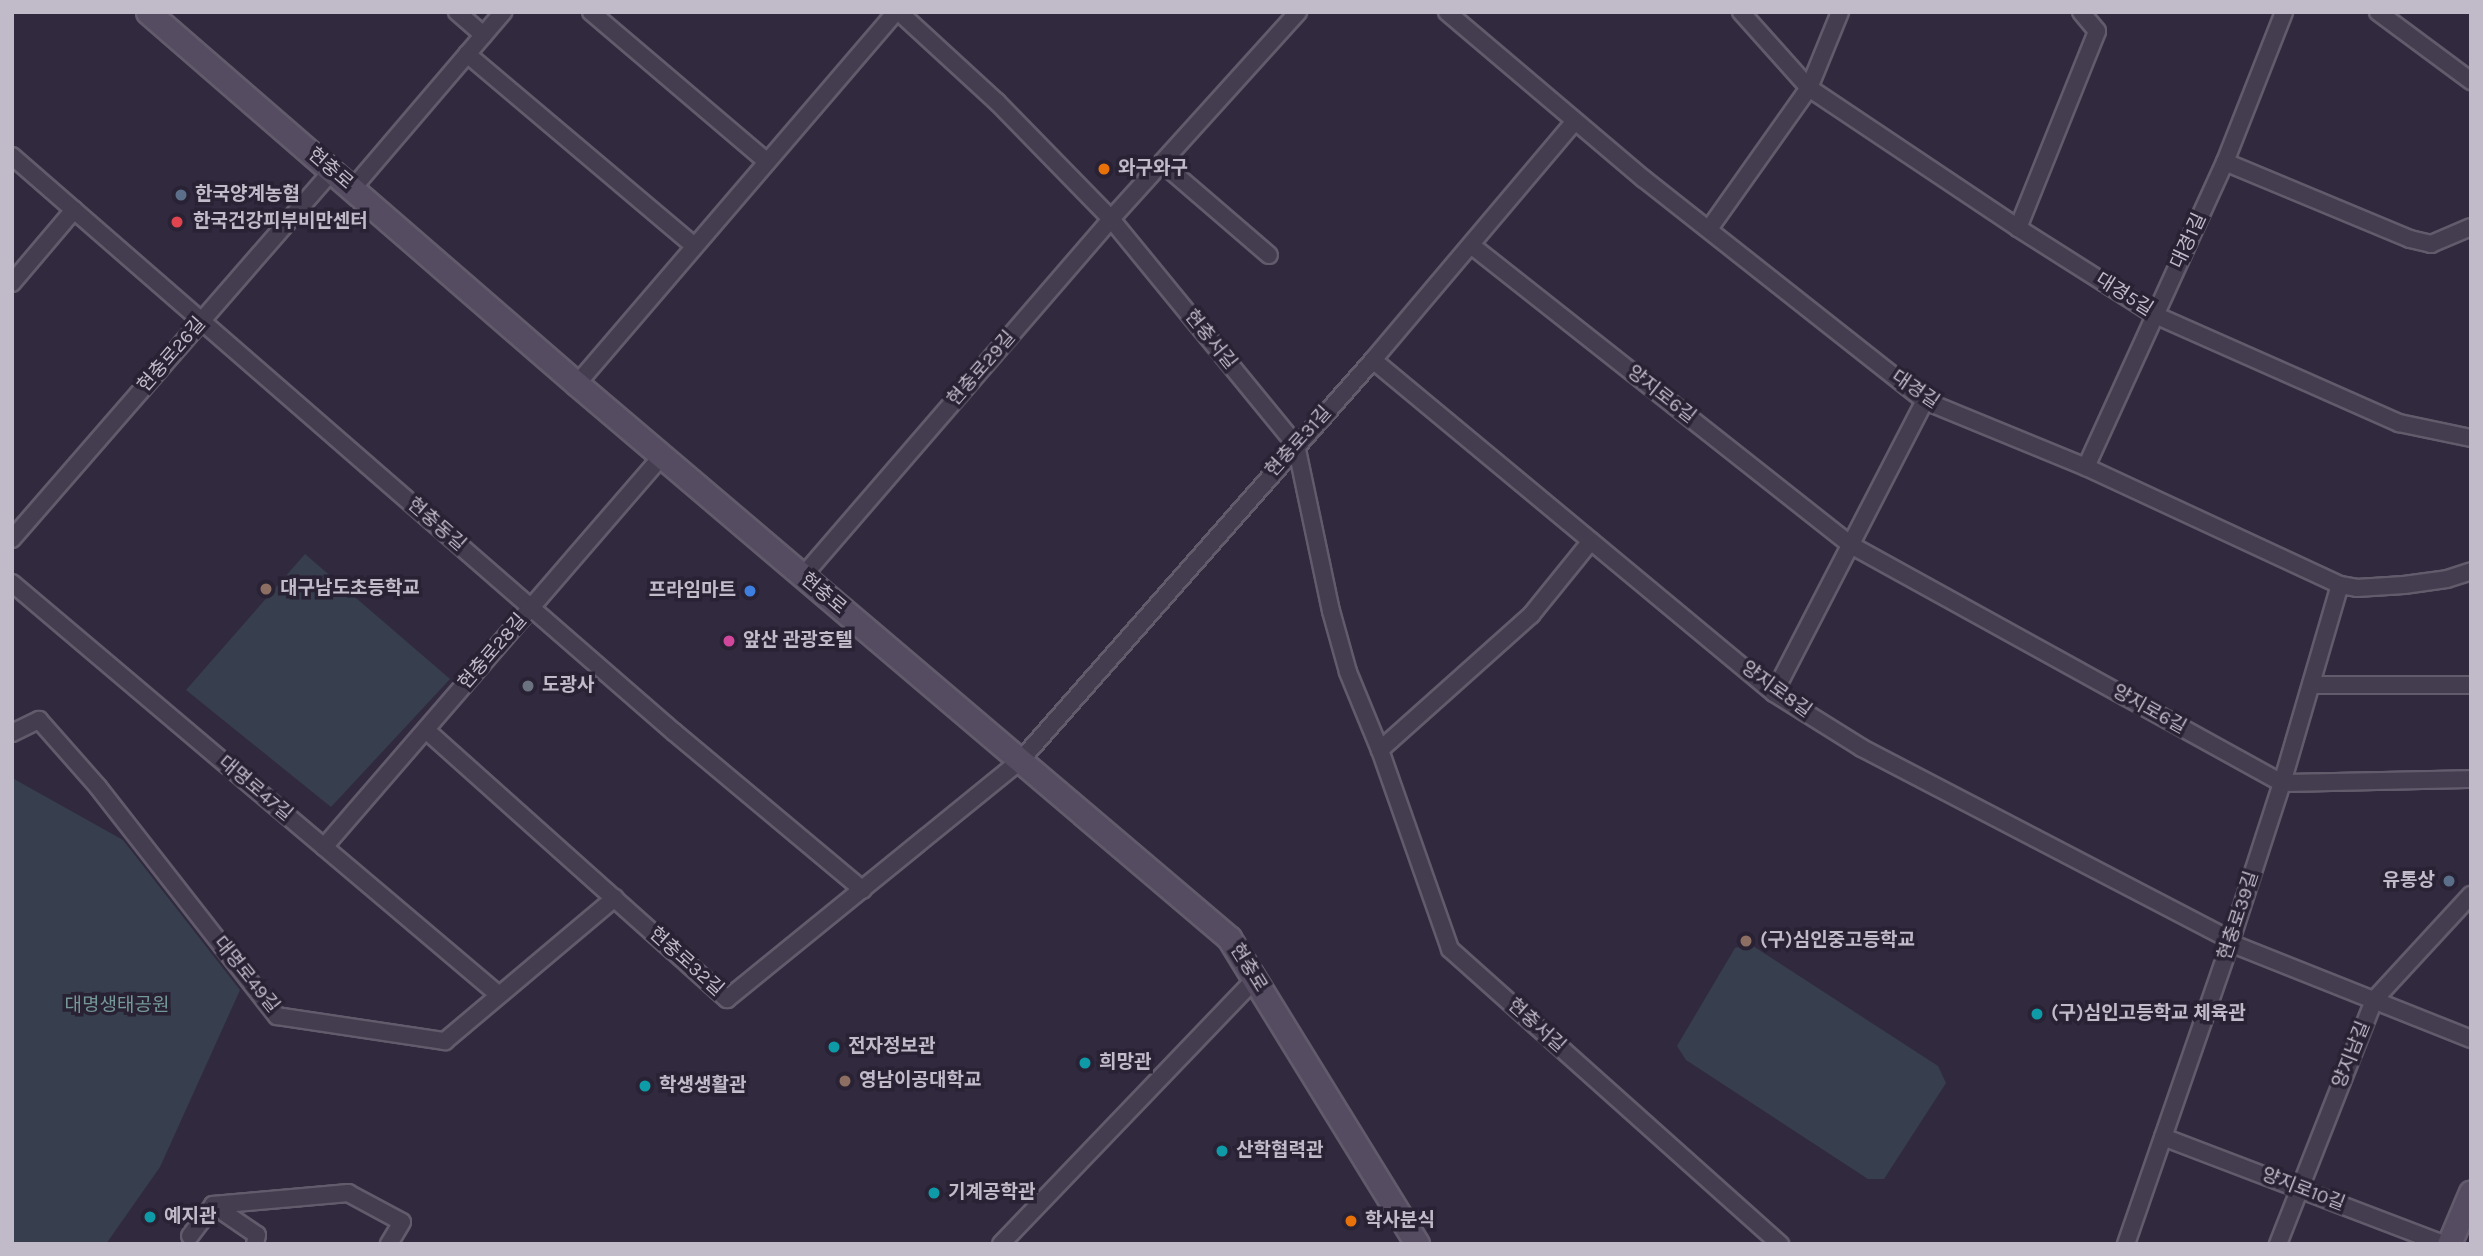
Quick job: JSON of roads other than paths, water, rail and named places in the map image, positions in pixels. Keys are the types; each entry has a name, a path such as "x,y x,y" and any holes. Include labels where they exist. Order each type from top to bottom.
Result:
{"main road":[{"name":"현충로","path":"148,12 662,456 1229,938 1417,1244"},
{"path":"2449,1244 2471,1192"}],"street":[{"path":"457,12 483,35"},
{"path":"352,189 503,12"},
{"path":"592,12 767,162"},
{"path":"578,384 898,12"},
{"name":"현충서길","path":"898,12 997,102 1111,219 1296,445 1331,611 1348,672 1380,750 1450,949 1780,1244"},
{"name":"현충로29길","path":"803,576 1111,219 1298,12"},
{"name":"대경길","path":"1447,12 1575,121 1925,401 2085,467 2340,585 2357,588 2404,585 2446,579 2471,570"},
{"name":"대경5길","path":"1741,12 1810,88 2018,228 2155,315 2399,423 2471,438"},
{"path":"1709,229 1810,88 1840,12"},
{"path":"2018,228 2097,32 2081,12"},
{"name":"대경1길","path":"2085,467 2225,162 2284,12"},
{"path":"2378,12 2471,81"},
{"path":"467,54 694,246"},
{"name":"현충로31길","path":"1020,761 1373,360 1575,121"},
{"name":"현충동길","path":"12,156 531,608 863,890"},
{"path":"2225,162 2410,239 2431,244 2471,228"},
{"path":"1162,163 1269,255"},
{"name":"현충로26길","path":"12,539 332,171"},
{"path":"12,283 74,210"},
{"name":"양지로6길","path":"1471,245 1852,545 2282,783"},
{"name":"양지로8길","path":"1373,360 1774,693 1862,748 2231,942 2471,1039"},
{"path":"1774,693 1925,401"},
{"name":"현충로28길","path":"324,847 662,456"},
{"path":"1380,750 1531,615 1591,541"},
{"name":"대명로47길","path":"12,583 499,995"},
{"name":"현충로39길","path":"2126,1244 2231,942 2282,783 2340,585"},
{"path":"2311,685 2471,685"},
{"name":"대명로49길","path":"12,733 39,720 98,787 277,1016 445,1041 615,898"},
{"name":"현충로32길","path":"426,730 727,999 1020,761"},
{"path":"2282,783 2471,779"},
{"name":"양지남길","path":"2277,1244 2374,1000 2471,895"},
{"path":"1001,1244 1255,979"},
{"name":"양지로10길","path":"2163,1137 2442,1244"},
{"path":"190,1236 214,1205 348,1193 402,1222 388,1244"},
{"path":"214,1205 257,1235 255,1244"}],"place":[{"name":"와구와구","path":"1104,169"},
{"name":"한국양계농협","path":"181,195"},
{"name":"한국건강피부비만센터","path":"177,222"},
{"name":"대구남도초등학교","path":"266,589"},
{"name":"프라임마트","path":"750,591"},
{"name":"앞산 관광호텔","path":"729,641"},
{"name":"도광사","path":"528,686"},
{"name":"유통상","path":"2449,881"},
{"name":"(구)심인중고등학교","path":"1746,941"},
{"name":"(구)심인고등학교 체육관","path":"2037,1014"},
{"name":"전자정보관","path":"834,1047"},
{"name":"희망관","path":"1085,1063"},
{"name":"영남이공대학교","path":"845,1081"},
{"name":"학생생활관","path":"645,1086"},
{"name":"산학협력관","path":"1222,1151"},
{"name":"기계공학관","path":"934,1193"},
{"name":"예지관","path":"150,1217"},
{"name":"학사분식","path":"1351,1221"}],"park label":[{"name":"대명생태공원","path":"117,1006"}]}
